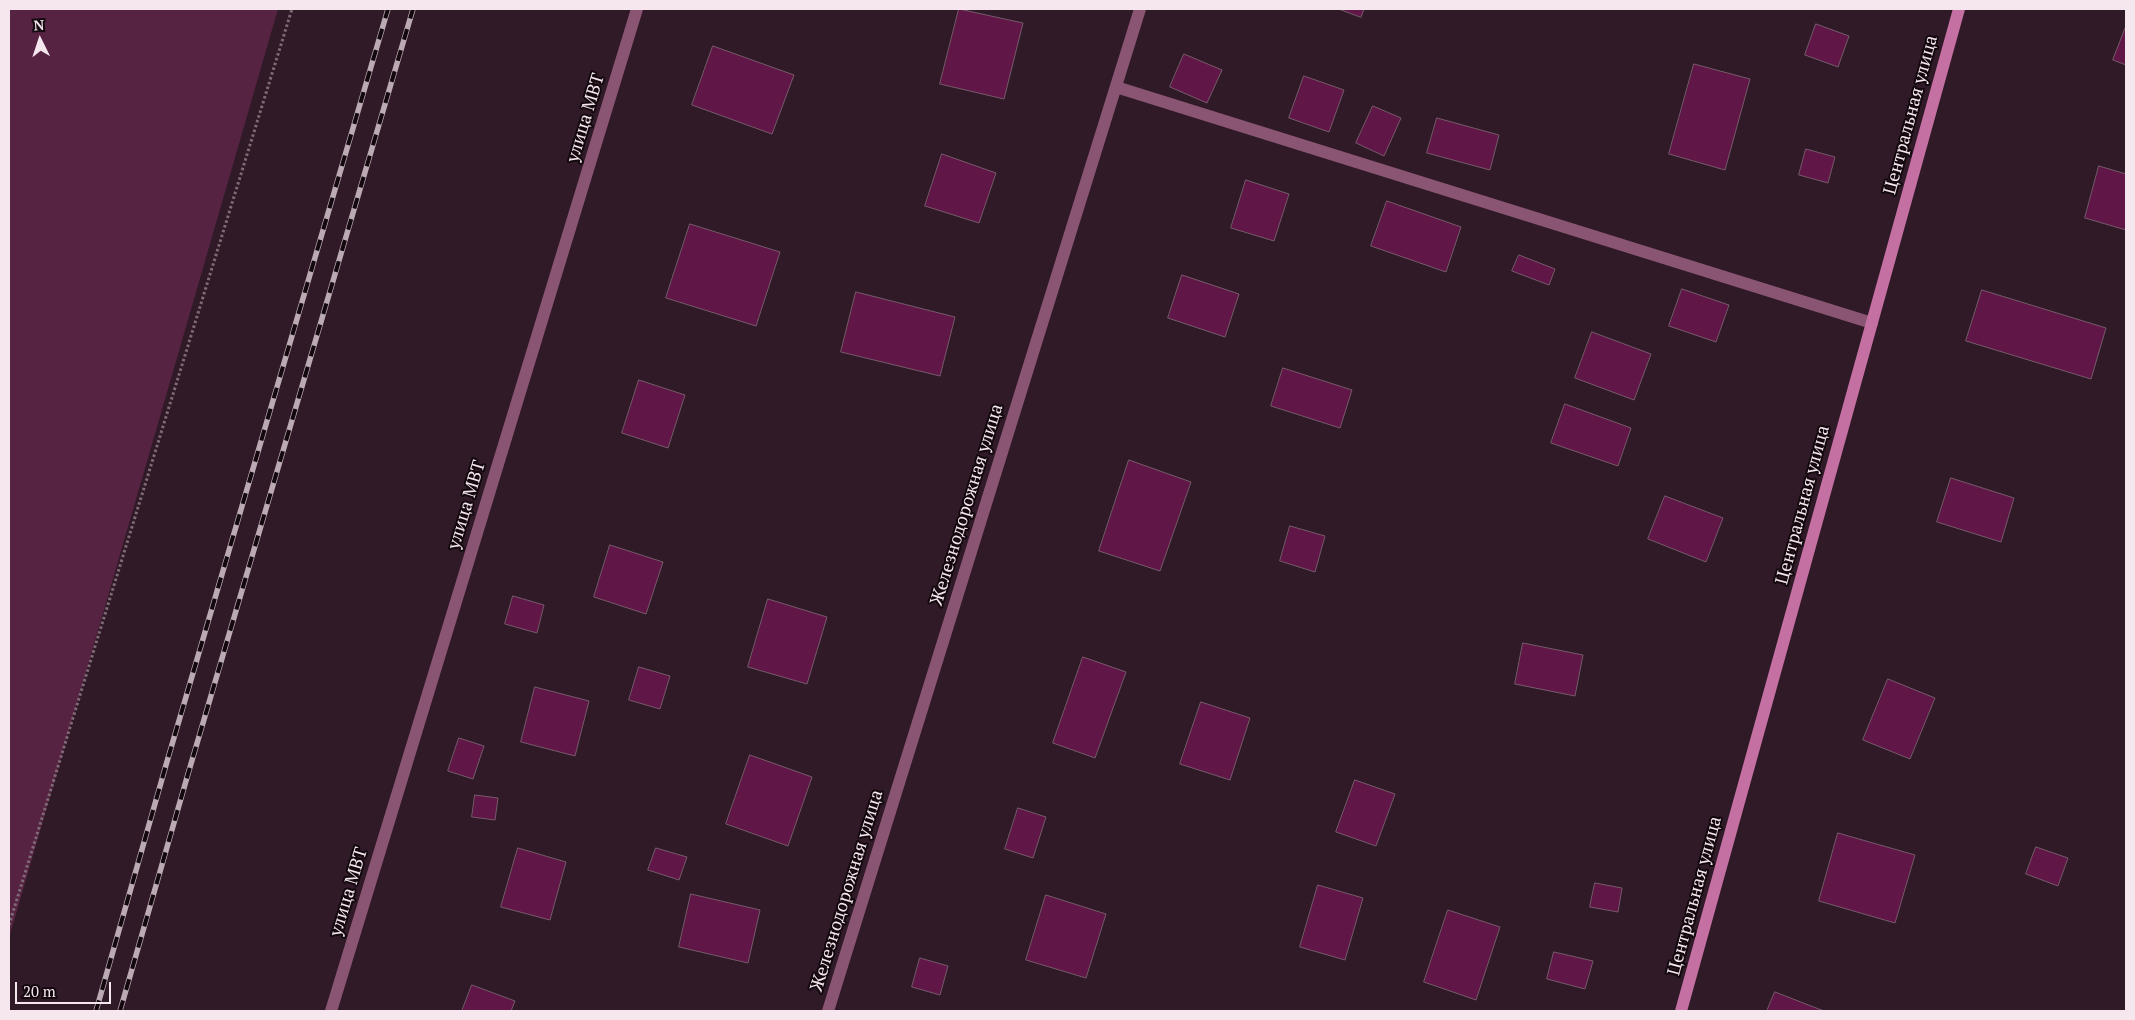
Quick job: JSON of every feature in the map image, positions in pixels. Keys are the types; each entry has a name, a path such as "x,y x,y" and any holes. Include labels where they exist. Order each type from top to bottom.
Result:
{"street":[{"name":"улица МВТ","path":"331,1011 637,9"},
{"name":"Железнодорожная улица","path":"828,1011 1140,9"},
{"name":"Центральная улица","path":"1681,1011 1959,9"},
{"path":"1116,87 1872,323"}],"path":[{"path":"9,925 292,9"}],"shaded area":[{"path":"9,9 278,9 9,938"}],"building":[{"path":"959,9 1023,23 1004,99 940,84"},
{"path":"1339,9 1364,9 1361,17"},
{"path":"1816,24 1849,36 1838,67 1805,55"},
{"path":"2126,26 2126,65 2113,60"},
{"path":"713,46 794,75 772,134 692,105"},
{"path":"1184,54 1222,70 1207,103 1170,87"},
{"path":"1694,64 1750,79 1725,170 1669,154"},
{"path":"1304,76 1344,90 1329,132 1289,118"},
{"path":"1373,106 1401,118 1384,156 1356,143"},
{"path":"1437,118 1499,135 1490,170 1427,153"},
{"path":"1806,149 1835,157 1828,183 1799,175"},
{"path":"942,154 996,173 979,223 925,206"},
{"path":"2099,166 2126,174 2126,230 2085,218"},
{"path":"1246,180 1289,194 1274,241 1231,228"},
{"path":"1387,201 1461,227 1446,272 1371,246"},
{"path":"690,224 780,252 756,326 666,298"},
{"path":"1519,255 1555,269 1549,285 1512,271"},
{"path":"1182,275 1239,294 1225,337 1168,318"},
{"path":"1682,289 1729,305 1716,342 1669,326"},
{"path":"1982,290 2106,328 2091,379 1966,341"},
{"path":"856,292 955,317 940,376 841,352"},
{"path":"1592,332 1651,354 1634,400 1575,378"},
{"path":"1283,368 1352,390 1340,428 1271,406"},
{"path":"639,380 685,395 668,448 622,433"},
{"path":"1565,404 1631,428 1618,466 1551,443"},
{"path":"1129,460 1191,482 1160,571 1099,551"},
{"path":"1951,478 2014,498 2001,542 1937,522"},
{"path":"1665,496 1723,518 1706,562 1648,539"},
{"path":"1290,526 1325,536 1315,572 1280,561"},
{"path":"610,545 663,562 646,614 594,597"},
{"path":"513,596 544,605 537,633 505,624"},
{"path":"768,599 827,617 807,684 748,667"},
{"path":"1523,643 1583,655 1575,696 1515,684"},
{"path":"1083,657 1126,672 1095,758 1053,743"},
{"path":"639,667 670,676 660,709 629,700"},
{"path":"1888,679 1935,698 1910,759 1863,740"},
{"path":"535,687 589,701 575,756 521,742"},
{"path":"1201,702 1250,718 1230,780 1180,764"},
{"path":"459,738 484,746 473,779 448,771"},
{"path":"750,755 812,777 788,846 726,824"},
{"path":"1355,780 1395,794 1376,846 1336,832"},
{"path":"475,795 498,798 495,820 472,817"},
{"path":"1018,808 1046,817 1033,858 1005,849"},
{"path":"1838,833 1915,855 1895,923 1819,901"},
{"path":"2036,847 2068,858 2058,886 2026,874"},
{"path":"518,848 566,862 550,920 501,907"},
{"path":"656,848 687,857 679,880 648,870"},
{"path":"1595,883 1622,888 1618,912 1590,907"},
{"path":"1318,885 1363,898 1345,960 1300,947"},
{"path":"691,894 760,910 748,963 679,947"},
{"path":"1046,895 1106,914 1086,978 1026,960"},
{"path":"1448,910 1500,927 1476,1000 1424,982"},
{"path":"1554,952 1593,961 1585,989 1547,979"},
{"path":"920,958 948,966 940,995 912,987"},
{"path":"472,985 515,1001 511,1011 462,1011"},
{"path":"1775,992 1824,1011 1767,1011"}],"railway":[{"path":"96,1011 166,765 388,9"},
{"path":"120,1011 413,9"}]}
